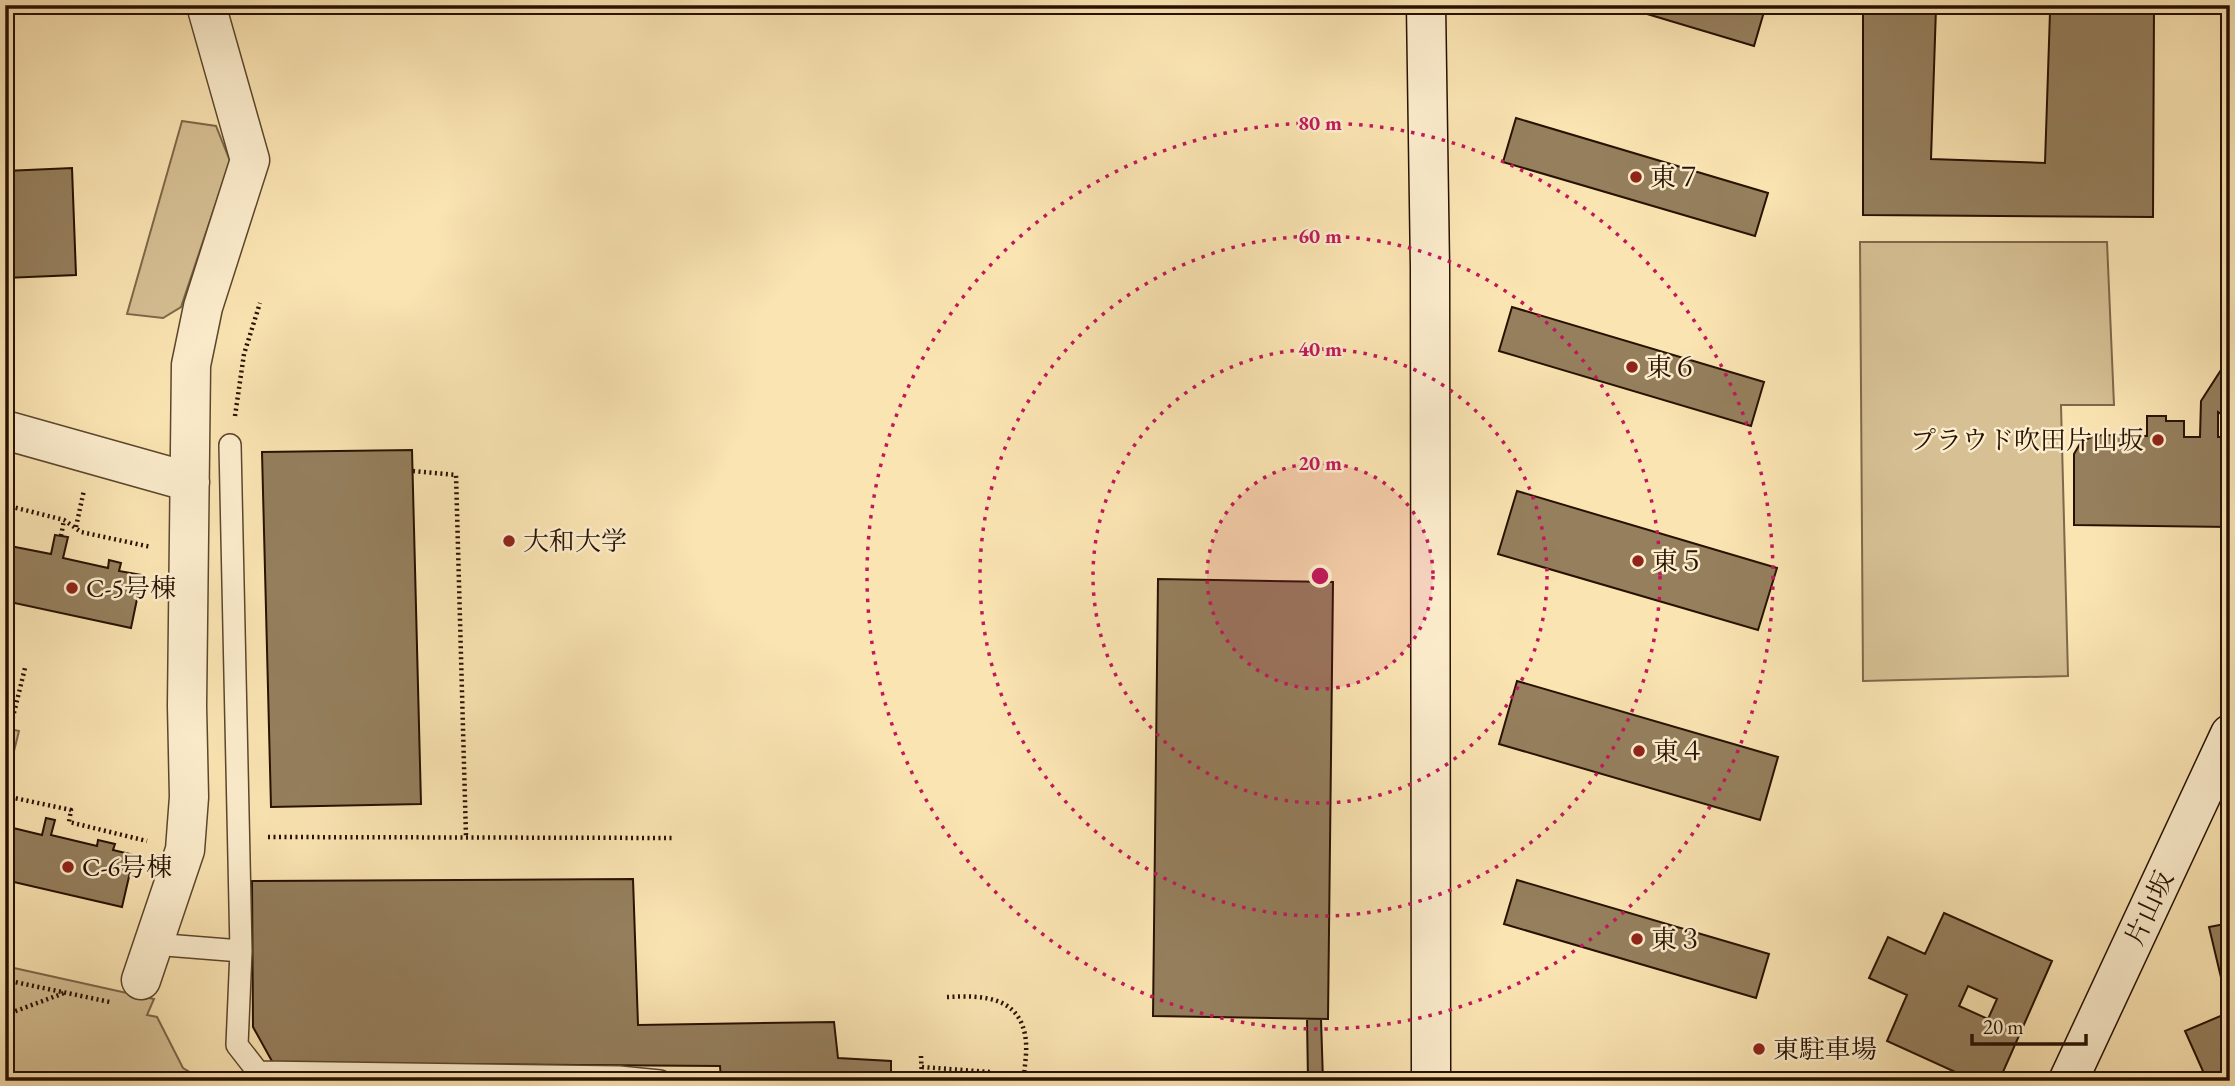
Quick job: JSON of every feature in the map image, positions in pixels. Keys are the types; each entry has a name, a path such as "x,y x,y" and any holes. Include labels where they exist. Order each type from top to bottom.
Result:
{"street":[{"path":"141,980 185,850 189,797 191,365 203,307 250,160 206,5"},
{"path":"1426,5 1430,268 1431,1081"},
{"path":"5,430 190,482"},
{"name":"片山坂","path":"2068,1081 2230,734"}],"lane":[{"path":"230,444 241,951 237,1045 258,1072 660,1081"},
{"path":"153,944 241,951"}],"path":[{"path":"230,444 244,354 260,303"},
{"path":"413,471 456,475 466,837"},
{"path":"5,505 64,520 80,532 189,555"},
{"path":"61,536 64,520"},
{"path":"10,729 25,668"},
{"path":"5,796 71,810 69,822 185,850"},
{"path":"239,837 673,838"},
{"path":"5,980 129,1006 141,980"},
{"path":"5,1015 65,993"},
{"path":"947,997 989,996 1010,1009 1020,1021 1026,1042 1024,1081"},
{"path":"921,1056 922,1081"},
{"path":"922,1067 990,1072 990,1081"}],"shaded area":[{"path":"182,121 216,126 230,161 181,307 163,318 127,314"},
{"path":"1860,242 2107,242 2114,405 2061,405 2068,676 1863,681"},
{"path":"5,728 19,731 9,771 5,771"},
{"path":"5,966 154,999 147,1015 157,1017 183,1068 205,1081 5,1081"}],"building":[{"path":"1617,5 1766,5 1754,46"},
{"path":"1863,5 2154,5 2153,217 1863,215","holes":["1936,8 2050,12 2045,163 1931,159"]},
{"name":"東７","path":"1516,118 1768,193 1755,236 1503,162"},
{"path":"72,168 76,275 5,278 5,171"},
{"name":"東６","path":"1512,307 1764,382 1751,426 1499,351"},
{"name":"プラウド吹田片山坂","path":"2230,356 2230,420 2218,412 2218,437 2230,437 2230,527 2074,525 2074,454 2081,442 2096,435 2147,436 2147,416 2166,416 2166,421 2184,421 2184,437 2200,437 2201,401"},
{"path":"412,450 421,804 271,807 262,452"},
{"name":"東５","path":"1517,491 1777,568 1758,630 1498,554"},
{"name":"C-5号棟","path":"55,535 68,537 63,558 108,568 109,560 121,563 119,571 142,575 131,628 5,601 5,545 51,554"},
{"path":"1158,579 1333,582 1328,1019 1153,1016"},
{"name":"東４","path":"1517,681 1778,757 1760,820 1499,744"},
{"name":"C-6号棟","path":"46,818 55,820 51,835 97,846 98,840 115,844 113,850 134,855 122,907 5,880 5,826 42,835"},
{"path":"633,879 638,1025 834,1022 838,1058 891,1061 891,1081 721,1081 720,1066 273,1063 253,1027 252,881"},
{"name":"東３","path":"1517,880 1769,954 1756,998 1504,924"},
{"path":"1944,913 2052,961 1999,1081 1975,1081 1887,1041 1907,995 1869,978 1888,937 1925,954","holes":["1968,986 1997,999 1988,1019 1959,1006"]},
{"path":"2230,923 2230,985 2223,986 2209,927"},
{"path":"2230,1012 2230,1068 2206,1078 2185,1031"},
{"path":"1307,1019 1321,1019 1323,1081 1308,1081"}],"place":[{"name":"東７","path":"1636,177"},
{"name":"東６","path":"1632,367"},
{"name":"プラウド吹田片山坂","path":"2158,440"},
{"name":"大和大学","path":"509,541"},
{"name":"東５","path":"1638,561"},
{"name":"C-5号棟","path":"72,588"},
{"name":"東４","path":"1639,751"},
{"name":"C-6号棟","path":"68,867"},
{"name":"東３","path":"1637,939"},
{"name":"東駐車場","path":"1759,1049"}]}
